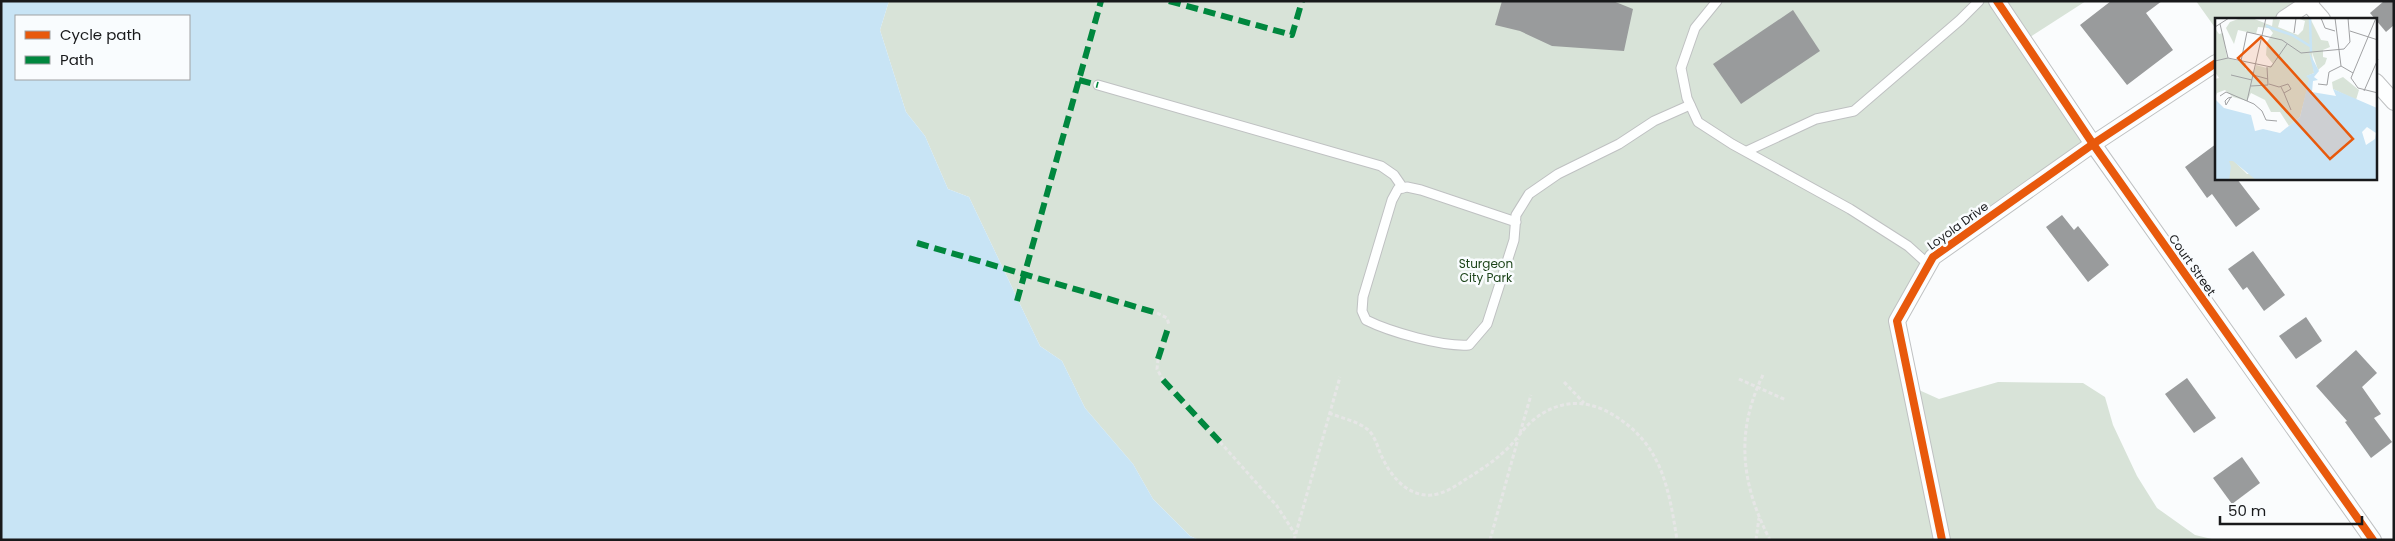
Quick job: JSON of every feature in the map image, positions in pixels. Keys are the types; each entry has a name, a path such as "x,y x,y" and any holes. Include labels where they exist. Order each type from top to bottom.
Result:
{"street":[{"name":"Court Street","path":"1997,1 2093,144 2373,540"},
{"path":"2286,18 2310,2 2321,18"},
{"name":"Loyola Drive","path":"1942,540 1897,321 1928,265 1933,257 2093,144 2215,64"},
{"path":"2378,84 2394,102"}],"lane":[{"path":"1718,1 1695,28 1681,68 1690,105 1698,122 1850,209 1908,246 1928,265"},
{"path":"1747,151 1816,119 1854,111 1960,20 1979,1"},
{"path":"1098,85 1380,166 1394,175 1403,188"},
{"path":"1516,222 1421,190 1398,189 1392,200 1364,297 1362,311 1366,320 1378,326 1455,346 1469,345 1487,324 1514,240 1516,222 1516,215 1529,194 1558,174 1618,144 1654,122 1690,105"}],"path":[{"path":"1157,313 1167,318 1169,325"},
{"path":"1158,359 1157,369 1163,380"},
{"path":"1763,376 1746,422 1744,454 1750,488 1759,518 1770,540"},
{"path":"1294,540 1340,377"},
{"path":"1739,380 1786,400"},
{"path":"1564,382 1584,403"},
{"path":"1490,540 1531,395"},
{"path":"1329,413 1356,423 1368,430 1387,468 1402,486 1418,493 1432,495 1453,488 1490,464 1531,422 1547,411 1558,406 1584,403 1606,410 1637,432 1648,446 1659,466 1670,495 1677,540"},
{"path":"1220,442 1277,506 1295,534"},
{"path":"1756,540 1759,518"}],"green space":[{"name":"Sturgeon City Park","path":"889,1 2086,1 2024,41 2093,144 1933,257 1897,321 1910,386 1939,399 1998,382 2083,383 2105,397 2113,425 2137,476 2157,508 2195,535 2216,540 1199,540 1190,536 1153,499 1133,464 1085,408 1062,361 1040,346 969,197 948,189 925,136 906,112 880,30"},
{"path":"2196,1 2311,1 2286,18 2215,18 2215,28"}],"water":[{"path":"1,1 889,1 880,30 906,112 925,136 948,189 969,197 1040,346 1062,361 1085,408 1133,464 1153,499 1190,536 1199,540 1,540"}],"building":[{"path":"1502,1 1613,1 1633,9 1624,51 1552,46 1520,31 1495,25"},
{"path":"2111,1 2162,1 2146,13 2173,50 2127,85 2080,25"},
{"path":"2384,1 2394,1 2394,25 2386,32 2378,22 2378,18 2374,18 2370,13"},
{"path":"1793,10 1820,51 1741,104 1713,64"},
{"path":"2215,145 2215,180 2238,180 2260,209 2236,227 2212,194 2207,198 2185,167"},
{"path":"2062,215 2074,230 2078,226 2109,265 2088,282 2046,227"},
{"path":"2253,251 2285,295 2264,311 2247,287 2243,290 2228,269"},
{"path":"2306,317 2322,341 2296,359 2279,336"},
{"path":"2356,350 2377,373 2362,387 2381,414 2374,418 2392,442 2371,458 2345,422 2347,421 2316,386"},
{"path":"2187,378 2216,418 2194,433 2165,394"},
{"path":"2242,457 2260,483 2232,504 2213,478"}],"marked path":[{"path":"1017,301 1101,1"},
{"path":"1169,1 1292,35 1302,1"},
{"path":"1079,80 1098,85"},
{"path":"917,243 1157,313"},
{"path":"1158,359 1169,325"},
{"path":"1163,380 1220,442"}],"cycle path":[{"path":"1997,1 2093,144 2373,540"},
{"path":"1942,540 1897,321 1933,257 2093,144 2215,64"}]}
